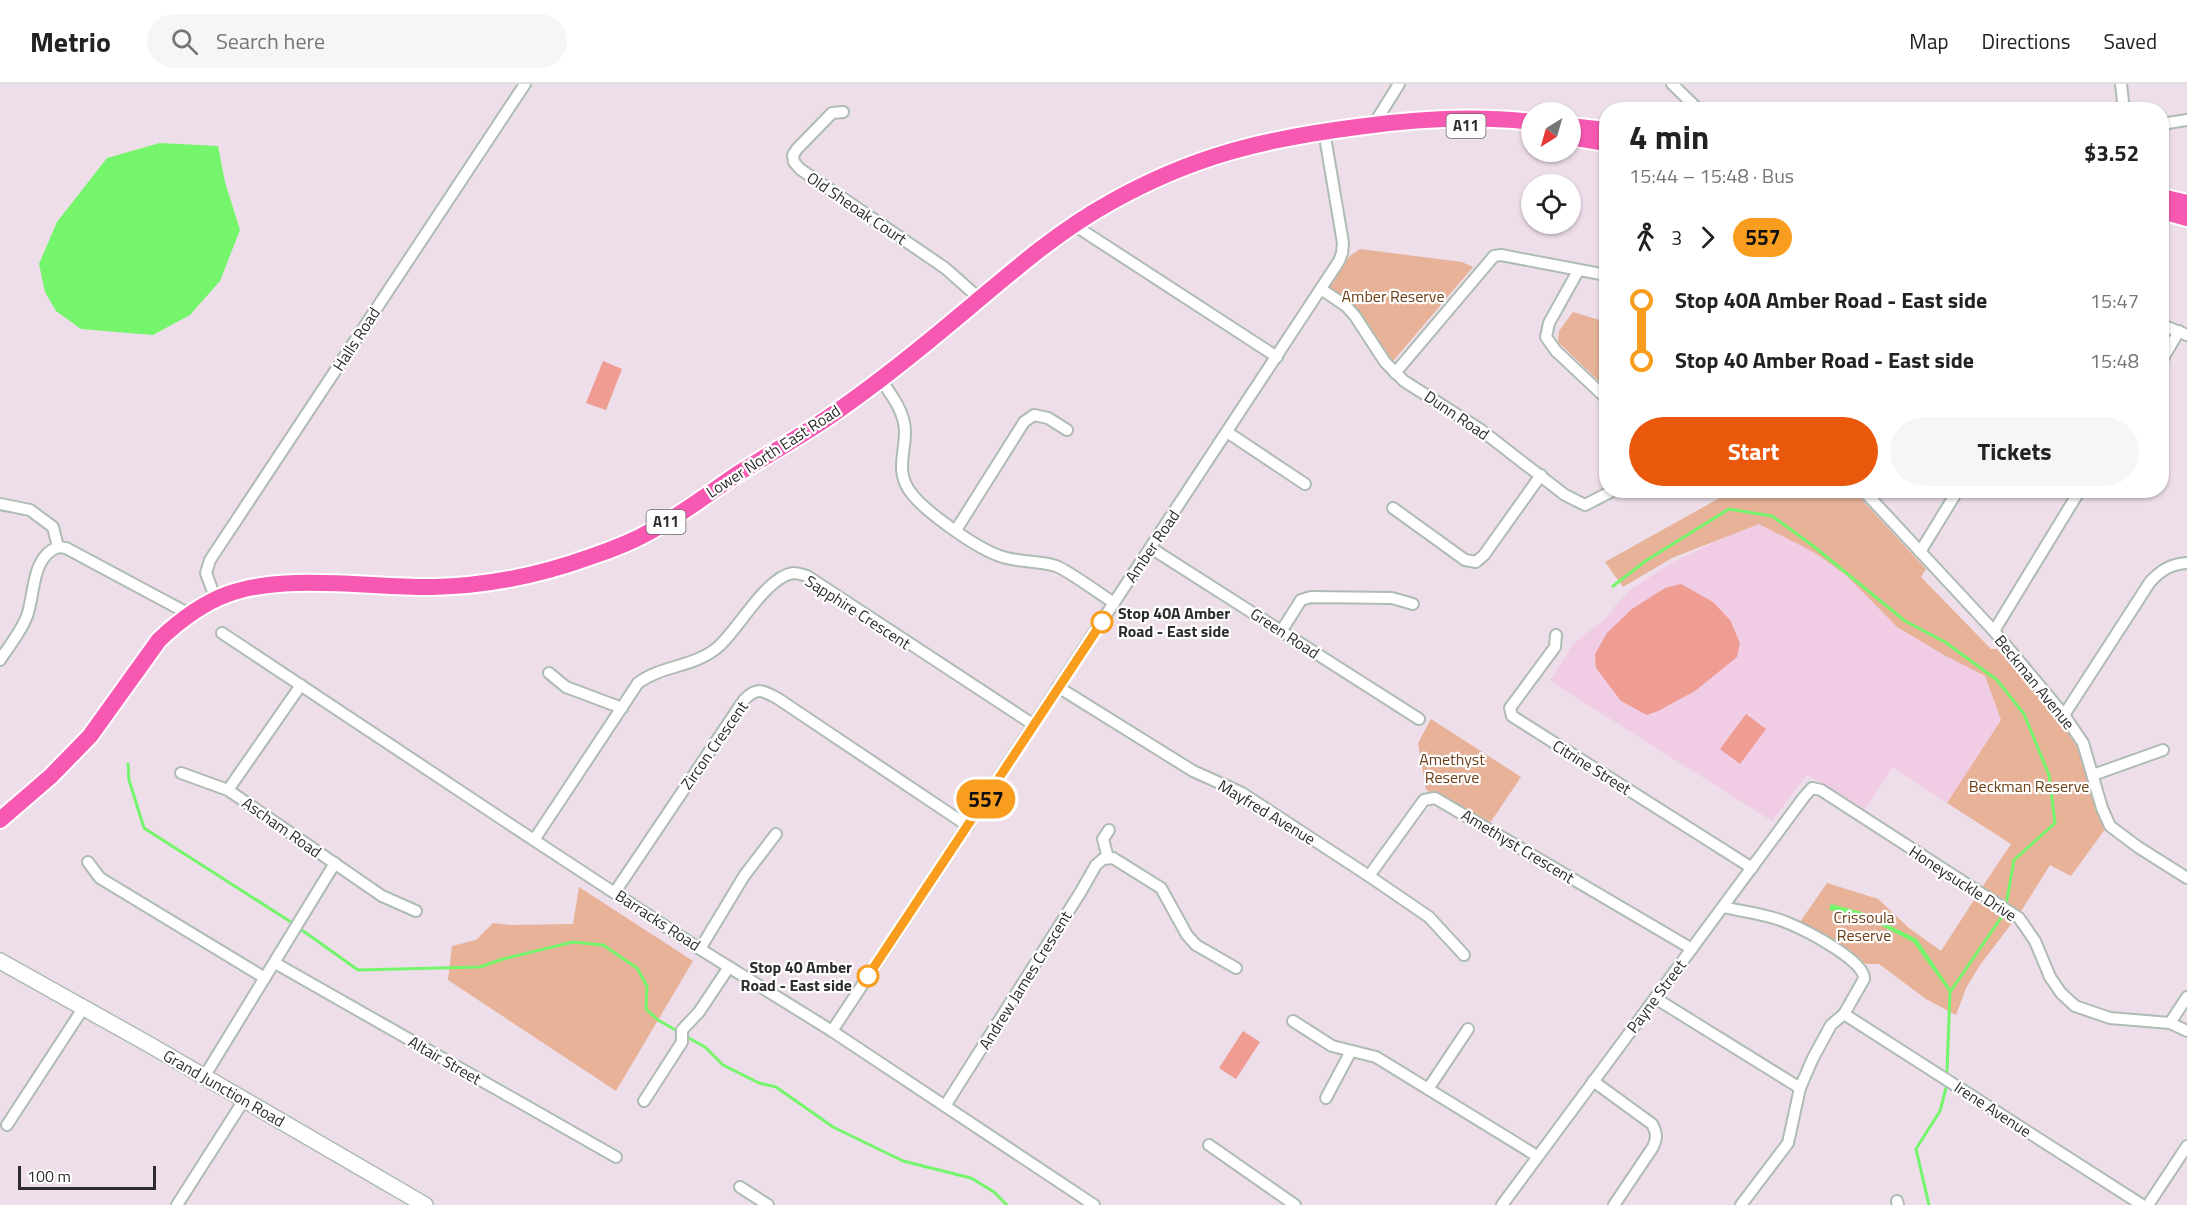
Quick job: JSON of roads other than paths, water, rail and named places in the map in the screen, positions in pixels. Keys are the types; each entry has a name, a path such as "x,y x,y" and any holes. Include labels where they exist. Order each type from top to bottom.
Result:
{"main road":[{"name":"Lower North East Road","path":"0,820 90,736 159,640 171,628 230,593 247,589 314,583 434,587 460,585 530,575 591,557 653,530 828,418 980,299 1023,261 1109,203 1184,166 1246,147 1324,131 1374,124 1456,118 1521,121"},
{"name":"Lower North East Road","path":"1400,121 1521,130"},
{"path":"1581,127 1599,129"},
{"path":"1581,138 1599,142"},
{"path":"2169,198 2187,203"},
{"path":"2169,213 2187,219"},
{"name":"Grand Junction Road","path":"0,954 22,973"},
{"name":"Grand Junction Road","path":"0,961 84,1007 425,1205"}],"street":[{"name":"Halls Road","path":"216,600 206,573 210,560 525,84"},
{"path":"1374,124 1399,84"},
{"path":"1672,84 1691,102"},
{"path":"2121,84 2123,102"},
{"name":"Old Sheoak Court","path":"843,112 832,113 793,155 794,162 800,169 945,268 980,299"},
{"path":"2169,123 2187,120"},
{"name":"Amber Road","path":"832,1031 1339,261 1343,243 1324,131"},
{"path":"1074,225 1277,357"},
{"path":"1395,373 1494,256 1501,255 1599,274"},
{"path":"1578,271 1549,322 1546,338 1556,351 1599,391"},
{"name":"Dunn Road","path":"1321,289 1346,306 1356,316 1385,362 1404,381 1480,430 1565,495 1586,505 1599,498"},
{"path":"2169,351 2183,333"},
{"path":"879,379 893,397 905,430 901,474 909,490 926,507 956,530 996,555 1056,567 1114,603"},
{"path":"956,530 1024,422 1034,415 1048,418 1067,430"},
{"path":"1227,432 1305,484"},
{"path":"1393,508 1465,560 1476,562 1484,555 1541,475"},
{"name":"Beckman Avenue","path":"1870,498 1994,630 2064,715 2083,743 2102,808 2110,826 2187,879"},
{"path":"1920,552 1953,498"},
{"path":"1994,630 2075,498"},
{"path":"0,504 30,510 48,522 53,527 58,547"},
{"path":"0,660 27,616 41,561 51,549 58,547 74,552 191,615"},
{"name":"Green Road","path":"1151,548 1419,719"},
{"path":"2064,715 2150,582 2158,573 2172,565 2187,562"},
{"name":"Sapphire Crescent","path":"534,840 638,683 648,676 698,661 718,648 765,591 787,575 795,573 807,576 1034,725"},
{"path":"1282,630 1301,600 1311,597 1392,598 1413,604"},
{"name":"Barracks Road","path":"222,633 700,949 832,1031 1094,1205"},
{"name":"Citrine Street","path":"1556,636 1555,647 1510,708 1512,716 1752,868"},
{"path":"0,637 12,643"},
{"path":"549,673 566,687 622,708"},
{"name":"Ascham Road","path":"301,685 228,790 382,896 416,911"},
{"name":"Mayfred Avenue","path":"1058,687 1193,771 1242,794 1369,876 1429,916 1464,955"},
{"name":"Zircon Crescent","path":"615,892 744,700 752,692 762,691 777,698 968,826"},
{"path":"2093,775 2163,750"},
{"path":"181,773 228,790"},
{"name":"Payne Street","path":"1502,1205 1812,788"},
{"name":"Honeysuckle Drive","path":"1812,788 1821,790 2019,918 2035,941 2050,978 2075,1006 2110,1018 2170,1023 2187,1031"},
{"name":"Amethyst Crescent","path":"1369,876 1424,800 1435,798 1692,949"},
{"path":"1109,830 1103,839 1108,858 1113,858 1161,888 1186,935 1196,945 1236,968"},
{"path":"700,949 744,876 776,834"},
{"name":"Andrew James Crescent","path":"945,1106 1096,865 1108,858"},
{"path":"88,861 100,878 265,978"},
{"path":"204,1077 334,863"},
{"path":"1723,908 1786,922 1848,957 1865,973 1864,980 1844,1014 1831,1025 1813,1058 1800,1088 1788,1143 1741,1205"},
{"name":"Altair Street","path":"275,963 616,1157"},
{"path":"644,1101 681,1042 682,1030 699,1012 729,966"},
{"path":"2170,1023 2187,997"},
{"path":"1655,998 1800,1088"},
{"path":"8,1125 84,1007"},
{"name":"Irene Avenue","path":"1844,1014 2142,1205"},
{"path":"1293,1021 1332,1046 1376,1058 1537,1156"},
{"path":"1428,1089 1468,1029"},
{"path":"1326,1098 1352,1051"},
{"path":"1593,1081 1652,1124 1656,1132 1657,1140 1653,1147 1614,1205"},
{"path":"177,1205 244,1100"},
{"path":"1209,1145 1295,1205"},
{"path":"2148,1205 2187,1146"},
{"path":"740,1187 768,1205"}],"waterway":[{"path":"1613,586 1647,560 1729,509 1772,516 1812,545 1905,621 1945,642 1997,680 2024,714 2049,775 2055,823 2014,860 2006,905"},
{"path":"128,764 129,780 144,828 294,924"},
{"path":"1947,1071 1950,992 2005,912"},
{"path":"299,928 358,970 480,967 573,942 603,945 637,968 647,986 646,1009 658,1020 679,1032"},
{"path":"685,1036 705,1047 723,1065 759,1083 776,1087 833,1127 903,1161 971,1178 994,1192 1007,1205"},
{"path":"1929,1205 1916,1149 1940,1111 1946,1088"}],"place":[{"name":"Stop 40A Amber Road - East side","path":"1102,622"},
{"name":"Stop 40 Amber Road - East side","path":"868,976"}],"park label":[{"name":"Amber Reserve","path":"1393,296"},
{"name":"Amethyst Reserve","path":"1452,768"},
{"name":"Beckman Reserve","path":"2029,786"},
{"name":"Crissoula Reserve","path":"1864,926"}]}
